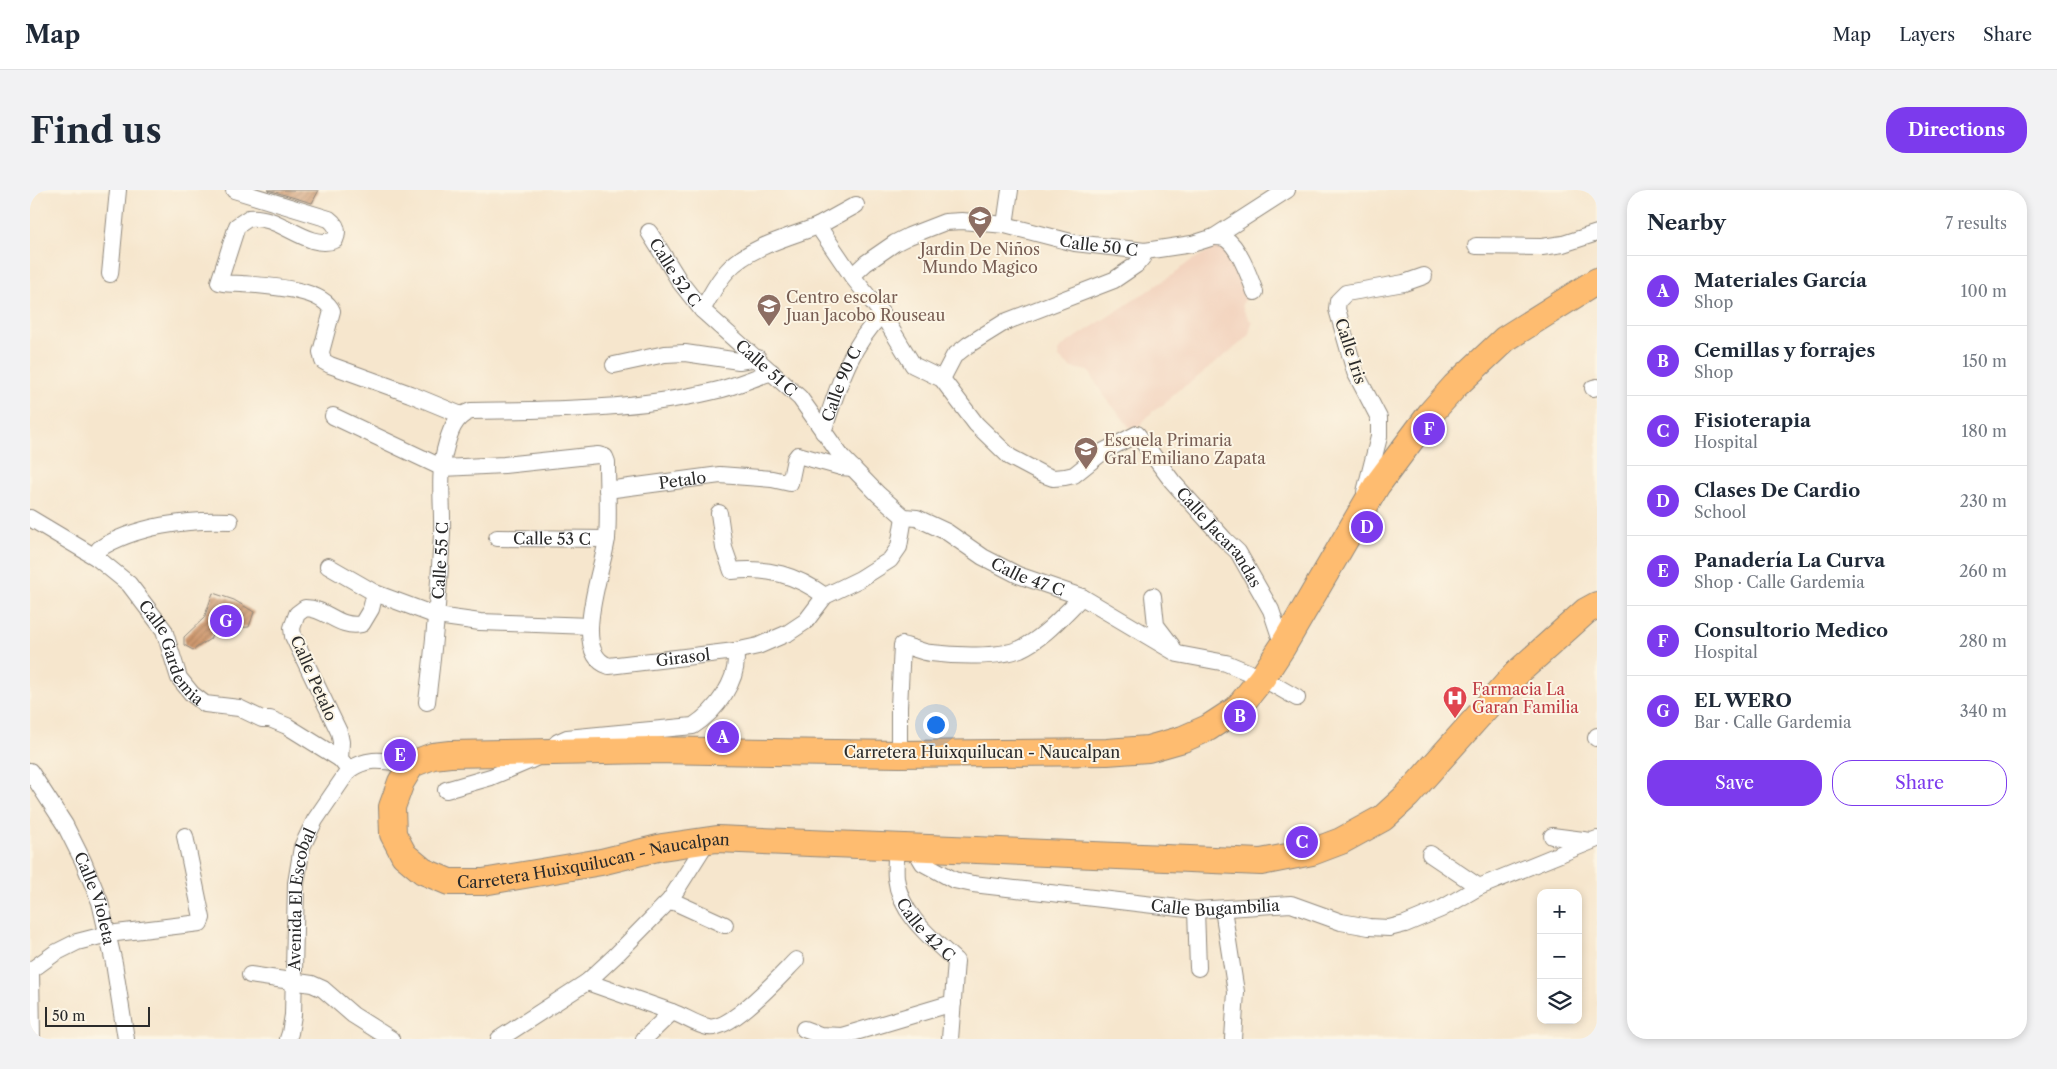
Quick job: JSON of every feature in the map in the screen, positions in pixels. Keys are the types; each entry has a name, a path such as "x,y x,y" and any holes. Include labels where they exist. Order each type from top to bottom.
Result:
{"main road":[{"name":"Carretera Huixquilucan - Naucalpan","path":"1597,281 1504,340 1455,386 1431,413 1391,465 1358,516 1283,646 1262,678 1237,709 1208,728 1183,739 1148,749 1059,753 899,754 652,750 450,754 433,756 412,764 401,782 392,807 393,834 404,855 423,872 449,882 483,882 601,862 662,847 708,840 767,839 906,848 1261,862 1312,852 1341,842 1383,818 1407,796 1516,674 1586,611 1597,605"}],"street":[{"path":"110,274 118,190"},
{"path":"234,190 329,219 334,222 338,229 335,240 320,244 269,220 248,218 237,226 220,282 295,290 314,296 329,305 332,311 321,352 323,361 410,394 458,418 471,411 578,410 683,398 716,391 772,372"},
{"path":"1005,225 1010,190"},
{"name":"Calle 50 C","path":"852,276 866,263 895,244 932,226 945,222 962,221 1005,225 1075,243 1145,251 1192,244 1214,237 1287,190"},
{"path":"702,310 724,275 735,264 764,245 818,226 856,205"},
{"path":"818,226 852,276 882,314 914,365 942,379 954,356 960,350 1005,322 1114,280 1136,265 1145,251"},
{"name":"Calle 52 C","path":"649,232 680,282 702,310"},
{"path":"1476,246 1542,247 1563,244 1597,233"},
{"path":"1214,237 1225,238 1230,243 1242,260 1255,292"},
{"name":"Calle Iris","path":"1358,516 1376,453 1379,437 1379,418 1355,372 1337,309 1338,301 1342,295 1356,290 1404,283 1424,276"},
{"name":"Calle 51 C","path":"702,310 758,358 805,404 823,432"},
{"name":"Calle 90 C","path":"823,432 850,355 882,314"},
{"path":"614,365 665,354 684,353 740,361 758,358"},
{"name":"Calle Jacarandas","path":"942,379 976,424 1010,457 1052,478 1065,478 1074,475 1104,451 1137,434 1172,481 1238,552 1271,610 1283,646"},
{"path":"333,416 443,468"},
{"name":"Calle 55 C","path":"427,702 438,616 443,468 445,451 458,418"},
{"name":"Calle 47 C","path":"823,432 878,494 904,516 916,518 947,532 983,557 1018,576 1082,597 1178,654 1226,663 1262,678 1297,698"},
{"name":"Girasol","path":"443,468 504,465 598,455 605,457 607,462 607,539 595,591 590,626 592,650 596,659 601,664 609,666 735,651"},
{"name":"Petalo","path":"607,490 720,475 790,483 795,459 798,455 841,467 853,468"},
{"path":"719,514 724,548 732,571 756,569 780,573 810,585 825,596"},
{"path":"446,790 492,777 548,752 558,742 567,738 693,726 707,717 732,680 736,668 735,651 758,646 799,628 825,596 860,579 890,560 899,547 904,516"},
{"name":"Calle Gardemia","path":"30,518 97,558 129,584 164,630 179,678 192,694 205,704 239,708 262,719 287,726 344,764"},
{"path":"97,558 99,550 110,543 159,527 183,521 230,521"},
{"name":"Calle 53 C","path":"498,538 607,539"},
{"path":"328,566 375,593 438,616 480,622 590,626"},
{"name":"Calle Petalo","path":"344,764 339,732 296,645 292,628 297,614 306,608 316,609 349,626 362,624 371,609 375,593"},
{"path":"1153,596 1156,625 1178,654"},
{"path":"899,754 902,645 929,653 1004,653 1019,649 1045,632 1082,597"},
{"path":"344,764 373,760 412,764"},
{"name":"Avenida El Escobal","path":"288,1039 293,1015 296,883 302,847 344,764"},
{"name":"Calle Violeta","path":"30,771 35,787 65,825 100,902 108,934 126,1039"},
{"path":"32,1039 30,971 55,953 77,942 108,934 201,922 184,836"},
{"path":"1552,836 1595,840"},
{"path":"500,1039 587,982 670,900 708,840"},
{"name":"Calle Bugambilia","path":"906,848 923,864 954,880 973,884 1196,910 1291,904 1341,922 1368,927 1389,928 1405,924 1441,909 1479,887 1595,840"},
{"name":"Calle 42 C","path":"906,848 896,878 900,896 911,916 956,961 950,1039"},
{"path":"1430,854 1479,887"},
{"path":"670,900 725,925"},
{"path":"1223,909 1236,992 1233,1039"},
{"path":"1196,910 1198,968"},
{"path":"587,982 672,1012 708,1027 722,1026 735,1018 796,960"},
{"path":"250,975 312,984 323,989 353,1015 391,1039"},
{"path":"804,1029 820,1035 842,1036 953,1003"},
{"path":"644,1039 672,1012"}],"shaded area":[{"path":"1225,238 1249,294 1242,304 1252,323 1248,337 1177,391 1164,404 1153,411 1136,429 1131,429 1102,393 1089,371 1072,368 1059,358 1058,352 1064,345 1171,276"}],"building":[{"path":"268,190 319,190 312,203"},
{"path":"213,593 234,600 254,612 249,627 216,629 210,639 193,650 184,645 184,637 204,618"}],"place":[{"name":"Jardin De Niños Mundo Magico","path":"980,239"},
{"name":"Centro escolar Juan Jacobo Rouseau","path":"769,327"},
{"name":"Consultorio Medico","path":"1429,429"},
{"name":"Escuela Primaria Gral Emiliano Zapata","path":"1086,470"},
{"name":"Clases De Cardio","path":"1367,527"},
{"name":"EL WERO","path":"226,621"},
{"name":"Cemillas y forrajes","path":"1240,716"},
{"name":"Farmacia La Garan Familia","path":"1455,719"},
{"name":"Materiales García","path":"723,737"},
{"name":"Panadería La Curva","path":"400,755"},
{"name":"Fisioterapia","path":"1302,842"}]}
